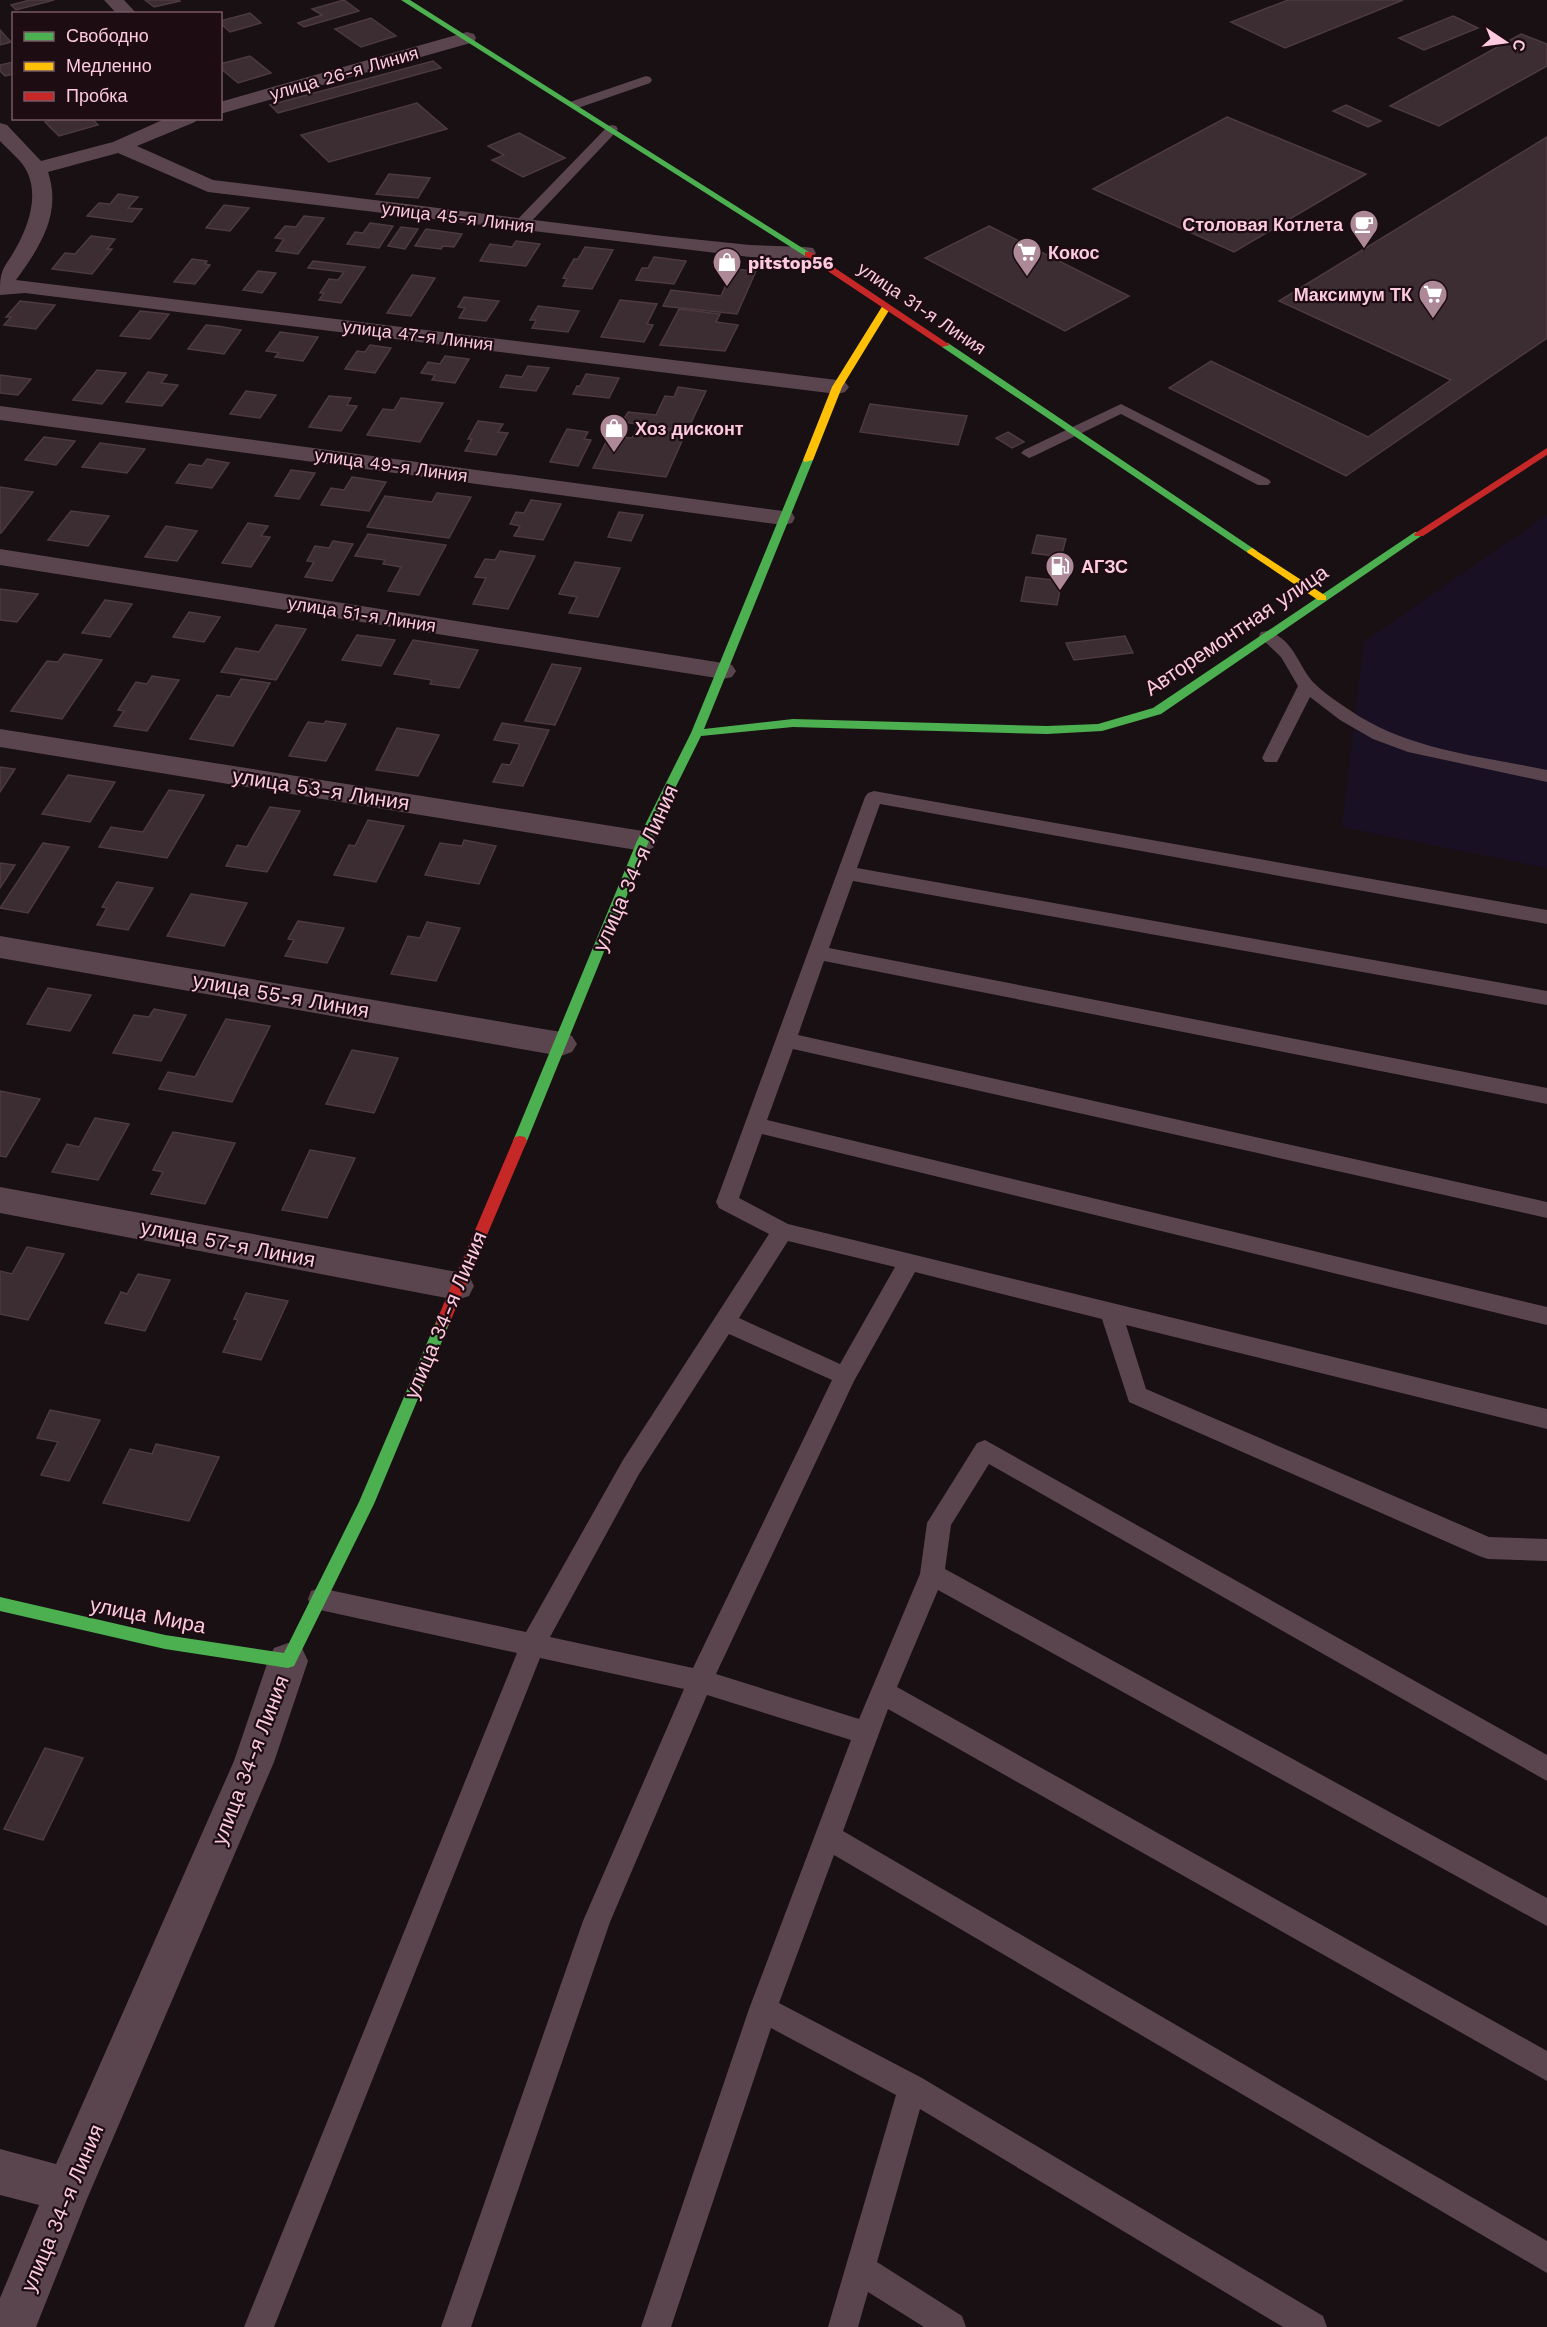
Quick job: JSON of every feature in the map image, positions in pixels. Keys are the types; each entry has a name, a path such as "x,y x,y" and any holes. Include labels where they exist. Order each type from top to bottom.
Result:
{"street":[{"path":"113,0 126,12"},
{"name":"улица 31-я Линия","path":"405,0 805,253 1322,598"},
{"name":"улица 26-я Линия","path":"223,104 467,38"},
{"path":"24,163 120,146 183,120"},
{"path":"0,129 44,190 40,218 28,250 0,288"},
{"name":"улица 45-я Линия","path":"120,146 208,186 750,251 805,253"},
{"name":"улица 47-я Линия","path":"0,288 25,286 837,387"},
{"name":"улица 34-я Линия","path":"12,2327 68,2190 254,1762 288,1661 366,1504 561,1044 643,841 697,733 837,387 845,370 886,308"},
{"name":"улица 49-я Линия","path":"0,412 783,518"},
{"name":"Авторемонтная улица","path":"697,733 793,723 1047,730 1098,728 1157,711 1322,598 1547,451"},
{"name":"улица 51-я Линия","path":"0,557 723,671"},
{"name":"улица 53-я Линия","path":"0,738 643,841"},
{"name":"улица 55-я Линия","path":"0,946 561,1044"},
{"name":"улица 57-я Линия","path":"0,1200 457,1286"},
{"name":"улица Мира","path":"0,1604 165,1642 288,1661"},
{"path":"0,2172 68,2190"}],"lane":[{"path":"574,105 646,80"},
{"path":"520,225 612,129"},
{"path":"1029,453 1071,430 1121,408 1263,482"},
{"path":"1267,636 1288,654 1307,687 1346,716 1379,735 1414,748 1547,776"},
{"path":"1271,758 1307,687"},
{"path":"1547,917 874,797 727,1202 783,1231 1547,1419"},
{"path":"847,873 1547,998"},
{"path":"818,953 1547,1096"},
{"path":"786,1040 1547,1210"},
{"path":"756,1125 1547,1316"},
{"path":"259,2327 533,1644 631,1467 783,1231"},
{"path":"456,2327 597,1921 700,1681 845,1376 909,1263"},
{"path":"1111,1312 1137,1395 1488,1548 1547,1550"},
{"path":"725,1322 845,1376"},
{"path":"656,2327 763,2009 882,1692 932,1574 939,1523 985,1450 1547,1769"},
{"path":"932,1574 1547,1913"},
{"path":"320,1599 700,1681 867,1733"},
{"path":"882,1692 1547,2067"},
{"path":"829,1837 1547,2258"},
{"path":"763,2009 912,2088 1312,2327"},
{"path":"843,2327 912,2088"},
{"path":"860,2269 951,2327"}],"shaded area":[{"path":"1547,515 1547,868 1342,827 1364,642"}],"building":[{"path":"30,0 54,0 16,10 11,5"},
{"path":"145,0 179,0 180,1 154,7"},
{"path":"344,0 359,11 304,27 298,23 322,15 312,9"},
{"path":"1288,0 1403,0 1285,48 1231,22"},
{"path":"250,13 261,23 230,32 222,25 222,20"},
{"path":"1453,16 1478,28 1424,50 1399,38"},
{"path":"371,18 396,36 361,47 335,29"},
{"path":"0,30 11,42 0,45"},
{"path":"1521,34 1547,44 1547,66 1439,126 1390,106"},
{"path":"250,56 271,73 238,83 222,70 222,63"},
{"path":"433,61 441,68 278,113 270,105"},
{"path":"12,62 12,74 5,76 0,71 0,65"},
{"path":"417,103 447,129 329,162 301,135"},
{"path":"1346,105 1381,121 1368,127 1333,111"},
{"path":"1227,117 1366,174 1234,252 1093,189"},
{"path":"93,120 98,125 59,136 45,122"},
{"path":"519,133 565,158 523,177 492,160 504,155 488,146"},
{"name":"Максимум ТК","path":"1547,137 1547,338 1346,476 1169,388 1211,361 1368,437 1451,380 1279,301"},
{"path":"389,174 430,178 418,198 376,194"},
{"path":"118,194 138,197 128,208 142,209 132,222 87,216 99,203 110,204"},
{"path":"224,205 249,208 230,231 206,228"},
{"path":"304,216 324,218 298,254 276,251 284,239 275,238 285,226 296,227"},
{"path":"370,223 393,226 379,248 347,244 355,232 363,233"},
{"name":"Кокос","path":"989,226 1129,296 1065,331 925,258"},
{"path":"401,227 418,229 405,249 388,246"},
{"path":"426,229 462,234 454,247 443,246 441,249 415,246"},
{"path":"91,236 115,239 107,249 112,249 92,274 52,269 65,253 75,254"},
{"path":"516,241 540,244 526,266 480,261 490,244 512,247"},
{"path":"585,247 613,250 592,289 563,286 567,279 563,278 574,259 578,259"},
{"path":"654,257 686,261 674,284 636,280 642,268 648,268"},
{"path":"192,259 207,261 205,264 210,265 195,284 174,282"},
{"path":"313,261 365,267 341,303 319,300 324,293 320,293 329,279 338,280 344,272 308,268"},
{"path":"733,269 756,271 737,314 663,306 671,290 721,296"},
{"path":"258,271 276,273 262,293 243,290"},
{"path":"412,275 435,278 411,316 387,313"},
{"path":"464,297 499,301 486,321 459,318 465,308 458,307"},
{"path":"620,300 657,304 647,324 653,325 644,342 601,337"},
{"path":"20,301 55,305 36,329 4,325 11,317 6,317"},
{"path":"538,306 579,311 568,332 532,328 536,320 530,320"},
{"path":"679,309 720,314 716,322 738,325 725,351 660,345"},
{"path":"140,311 169,314 150,339 120,336"},
{"path":"206,325 241,330 224,354 188,349"},
{"path":"280,332 318,337 303,361 275,357 279,353 266,351"},
{"path":"370,345 391,348 375,373 345,369 357,351 365,352"},
{"path":"445,356 469,359 455,383 432,380 435,375 421,373 428,362 440,364"},
{"path":"528,366 549,368 536,391 500,387 506,375 522,377"},
{"path":"97,370 126,373 102,404 73,400"},
{"path":"148,372 167,375 161,383 178,385 162,406 126,402"},
{"path":"586,374 619,378 609,398 573,394"},
{"path":"0,375 31,379 18,395 0,393"},
{"path":"678,387 706,391 687,431 622,422 628,412 656,415 665,396 674,397"},
{"path":"246,391 276,395 260,418 230,414"},
{"path":"329,396 351,398 347,405 357,406 341,431 309,427"},
{"path":"401,398 443,403 420,442 367,435 383,409 394,410"},
{"path":"870,404 967,416 958,445 860,432"},
{"path":"478,421 503,424 498,432 508,433 496,455 465,451 472,439 468,439"},
{"path":"638,426 686,432 666,477 593,468 609,436 632,438"},
{"path":"567,429 588,432 584,439 591,440 578,466 550,462"},
{"path":"1008,432 1024,442 1012,448 996,438"},
{"path":"44,437 75,441 56,465 25,460"},
{"path":"100,443 145,449 127,473 82,467"},
{"path":"207,459 229,463 212,488 176,483 189,464 202,466"},
{"path":"291,470 315,473 299,499 275,496"},
{"path":"352,477 386,482 369,511 321,505 331,488 344,490"},
{"path":"0,487 33,492 1,533 0,533"},
{"path":"437,493 471,497 449,538 367,527 385,496 432,502"},
{"path":"531,500 561,504 543,540 514,536 520,526 510,524 516,512 524,513"},
{"path":"71,511 109,516 88,546 48,540"},
{"path":"619,512 643,515 631,541 608,537"},
{"path":"248,523 268,526 261,536 270,537 251,567 222,563"},
{"path":"166,526 197,531 177,561 145,557"},
{"path":"368,534 446,545 419,595 388,591 401,567 383,564 385,560 355,556"},
{"path":"1037,535 1066,539 1061,557 1032,553"},
{"path":"333,541 353,544 332,581 305,577 314,562 307,561 315,546 329,548"},
{"path":"500,551 535,556 508,609 473,604 486,578 475,577 485,559 495,560"},
{"path":"575,562 620,568 598,617 569,613 577,597 559,594"},
{"path":"1026,577 1062,581 1057,605 1021,601"},
{"path":"0,589 38,594 17,622 0,620"},
{"path":"105,600 132,604 110,637 82,633"},
{"path":"189,612 220,617 204,642 173,637"},
{"path":"276,625 306,629 276,680 221,672 236,648 259,652"},
{"path":"357,635 395,640 381,666 342,660"},
{"path":"1125,636 1133,653 1074,660 1066,643"},
{"path":"413,640 478,650 459,688 430,684 432,680 394,674"},
{"path":"64,654 102,660 62,719 11,711 47,661 58,662"},
{"path":"552,664 581,668 555,725 525,721"},
{"path":"152,676 179,680 147,731 114,726 124,711 118,710 136,682 147,684"},
{"path":"241,679 270,683 233,746 190,739 217,695 230,697"},
{"path":"326,721 346,724 326,761 289,756 308,722 324,724"},
{"path":"502,723 549,730 523,786 493,782 502,764 510,765 520,744 494,740"},
{"path":"397,728 439,735 418,776 376,770"},
{"path":"0,767 15,769 0,792"},
{"path":"68,775 115,782 90,822 42,814"},
{"path":"169,790 204,795 167,858 99,847 111,827 143,832"},
{"path":"270,807 300,811 267,872 226,866 237,845 247,847"},
{"path":"368,820 404,826 376,882 334,875 349,845 355,846"},
{"path":"464,840 496,846 479,884 425,875 440,843 462,846"},
{"path":"43,843 69,847 28,913 0,908"},
{"path":"0,863 15,865 0,888"},
{"path":"117,882 153,888 128,930 97,925 107,908 102,907"},
{"path":"191,894 247,903 224,946 167,936"},
{"path":"298,921 344,928 327,963 285,956 294,940 288,939"},
{"path":"427,922 460,928 436,981 391,974 408,936 420,938"},
{"path":"48,988 91,995 70,1031 27,1024"},
{"path":"154,1009 186,1015 161,1061 113,1053 134,1015 149,1017"},
{"path":"226,1019 270,1026 232,1102 159,1089 168,1072 195,1077"},
{"path":"352,1050 398,1058 374,1113 326,1104"},
{"path":"0,1091 40,1099 6,1157 0,1156"},
{"path":"95,1118 129,1124 98,1180 52,1172 67,1144 79,1147"},
{"path":"173,1132 235,1143 205,1204 151,1194 163,1172 153,1170"},
{"path":"310,1150 355,1158 327,1218 282,1210"},
{"path":"27,1247 64,1254 28,1320 0,1314 0,1271 12,1274"},
{"path":"138,1274 170,1280 145,1331 105,1323 121,1292 127,1294"},
{"path":"246,1293 288,1301 261,1360 223,1352 238,1320 234,1319"},
{"path":"50,1410 100,1420 69,1481 41,1475 58,1442 37,1438"},
{"path":"156,1444 219,1457 189,1521 103,1503 130,1449 152,1454"},
{"path":"45,1748 83,1758 43,1840 4,1829"}],"traffic: fast":[{"path":"405,0 808,254"},
{"path":"945,345 1252,551"},
{"path":"520,1141 643,841 697,733 808,460"},
{"path":"697,733 793,723 1047,730 1098,728 1157,711 1419,534"},
{"path":"0,1604 165,1642 288,1661 366,1504 443,1322"}],"traffic: slow":[{"path":"808,460 837,387 886,307"},
{"path":"1252,551 1322,598"}],"traffic: jam":[{"path":"808,254 945,345"},
{"path":"1419,534 1547,451"},
{"path":"443,1322 520,1141"}],"place":[{"name":"Столовая Котлета","path":"1364,250"},
{"name":"Кокос","path":"1027,278"},
{"name":"pitstop56","path":"727,288"},
{"name":"Максимум ТК","path":"1433,320"},
{"name":"Хоз дисконт","path":"614,454"},
{"name":"АГЗС","path":"1060,592"}]}
